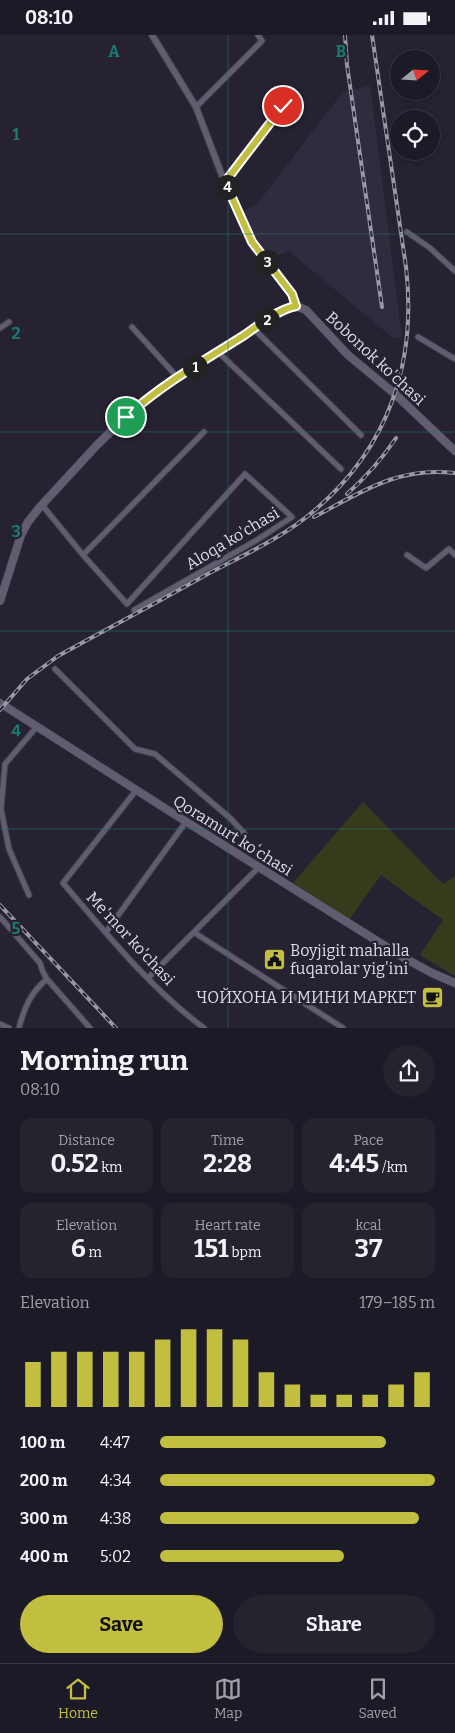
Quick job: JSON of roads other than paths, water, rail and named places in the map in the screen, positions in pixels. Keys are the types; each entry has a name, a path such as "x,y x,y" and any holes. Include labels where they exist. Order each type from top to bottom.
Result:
{"main road":[{"path":"0,601 21,535 28,522 126,417 141,403 178,378 284,310 296,306"},
{"name":"Bobonok ko'chasi","path":"296,306 306,310 348,355 395,394 455,451"},
{"name":"Qoramurt koʻchasi","path":"0,703 406,961 437,980 455,985"},
{"name":"Qoramurt koʻchasi","path":"0,708 183,826 258,868"}],"street":[{"path":"152,35 196,107 225,182 252,242 292,294 296,306"},
{"path":"196,107 262,41 258,35"},
{"path":"225,182 283,106"},
{"path":"407,231 430,247 455,271"},
{"path":"0,328 9,322"},
{"path":"132,327 178,378"},
{"path":"254,329 361,435"},
{"path":"418,337 455,359"},
{"path":"218,352 341,469"},
{"path":"42,505 83,555 204,432"},
{"name":"Aloqa ko'chasi","path":"83,555 127,604 245,475 292,517 257,540 134,609"},
{"path":"407,555 426,568 449,549 455,555"},
{"path":"55,669 134,749 155,754 230,818 244,833"},
{"path":"29,895 8,849 1,809 5,765 34,729"},
{"name":"Me'mor ko'chasi","path":"134,793 64,883 148,978 181,1011 204,1028"},
{"path":"106,932 183,826"},
{"path":"148,978 258,868"},
{"path":"0,917 40,963 47,979 90,1028"},
{"path":"195,933 343,1028"},
{"path":"19,1028 29,999 47,979"},
{"path":"0,1024 9,1028"}],"railway":[{"path":"345,35 347,65 382,307"},
{"path":"0,710 27,679 58,656 261,546 303,520 341,485 362,459 379,430 392,401 402,369 407,336 408,302 406,267 372,35"},
{"path":"347,494 373,468 396,438"},
{"path":"314,517 365,490 398,477 416,473 455,473"},
{"path":"0,905 116,1028"}],"place":[{"name":"Boyjigit mahalla fuqarolar yig'ini","path":"274,959"},
{"name":"ЧОЙХОНА И МИНИ МАРКЕТ","path":"432,997"}]}
